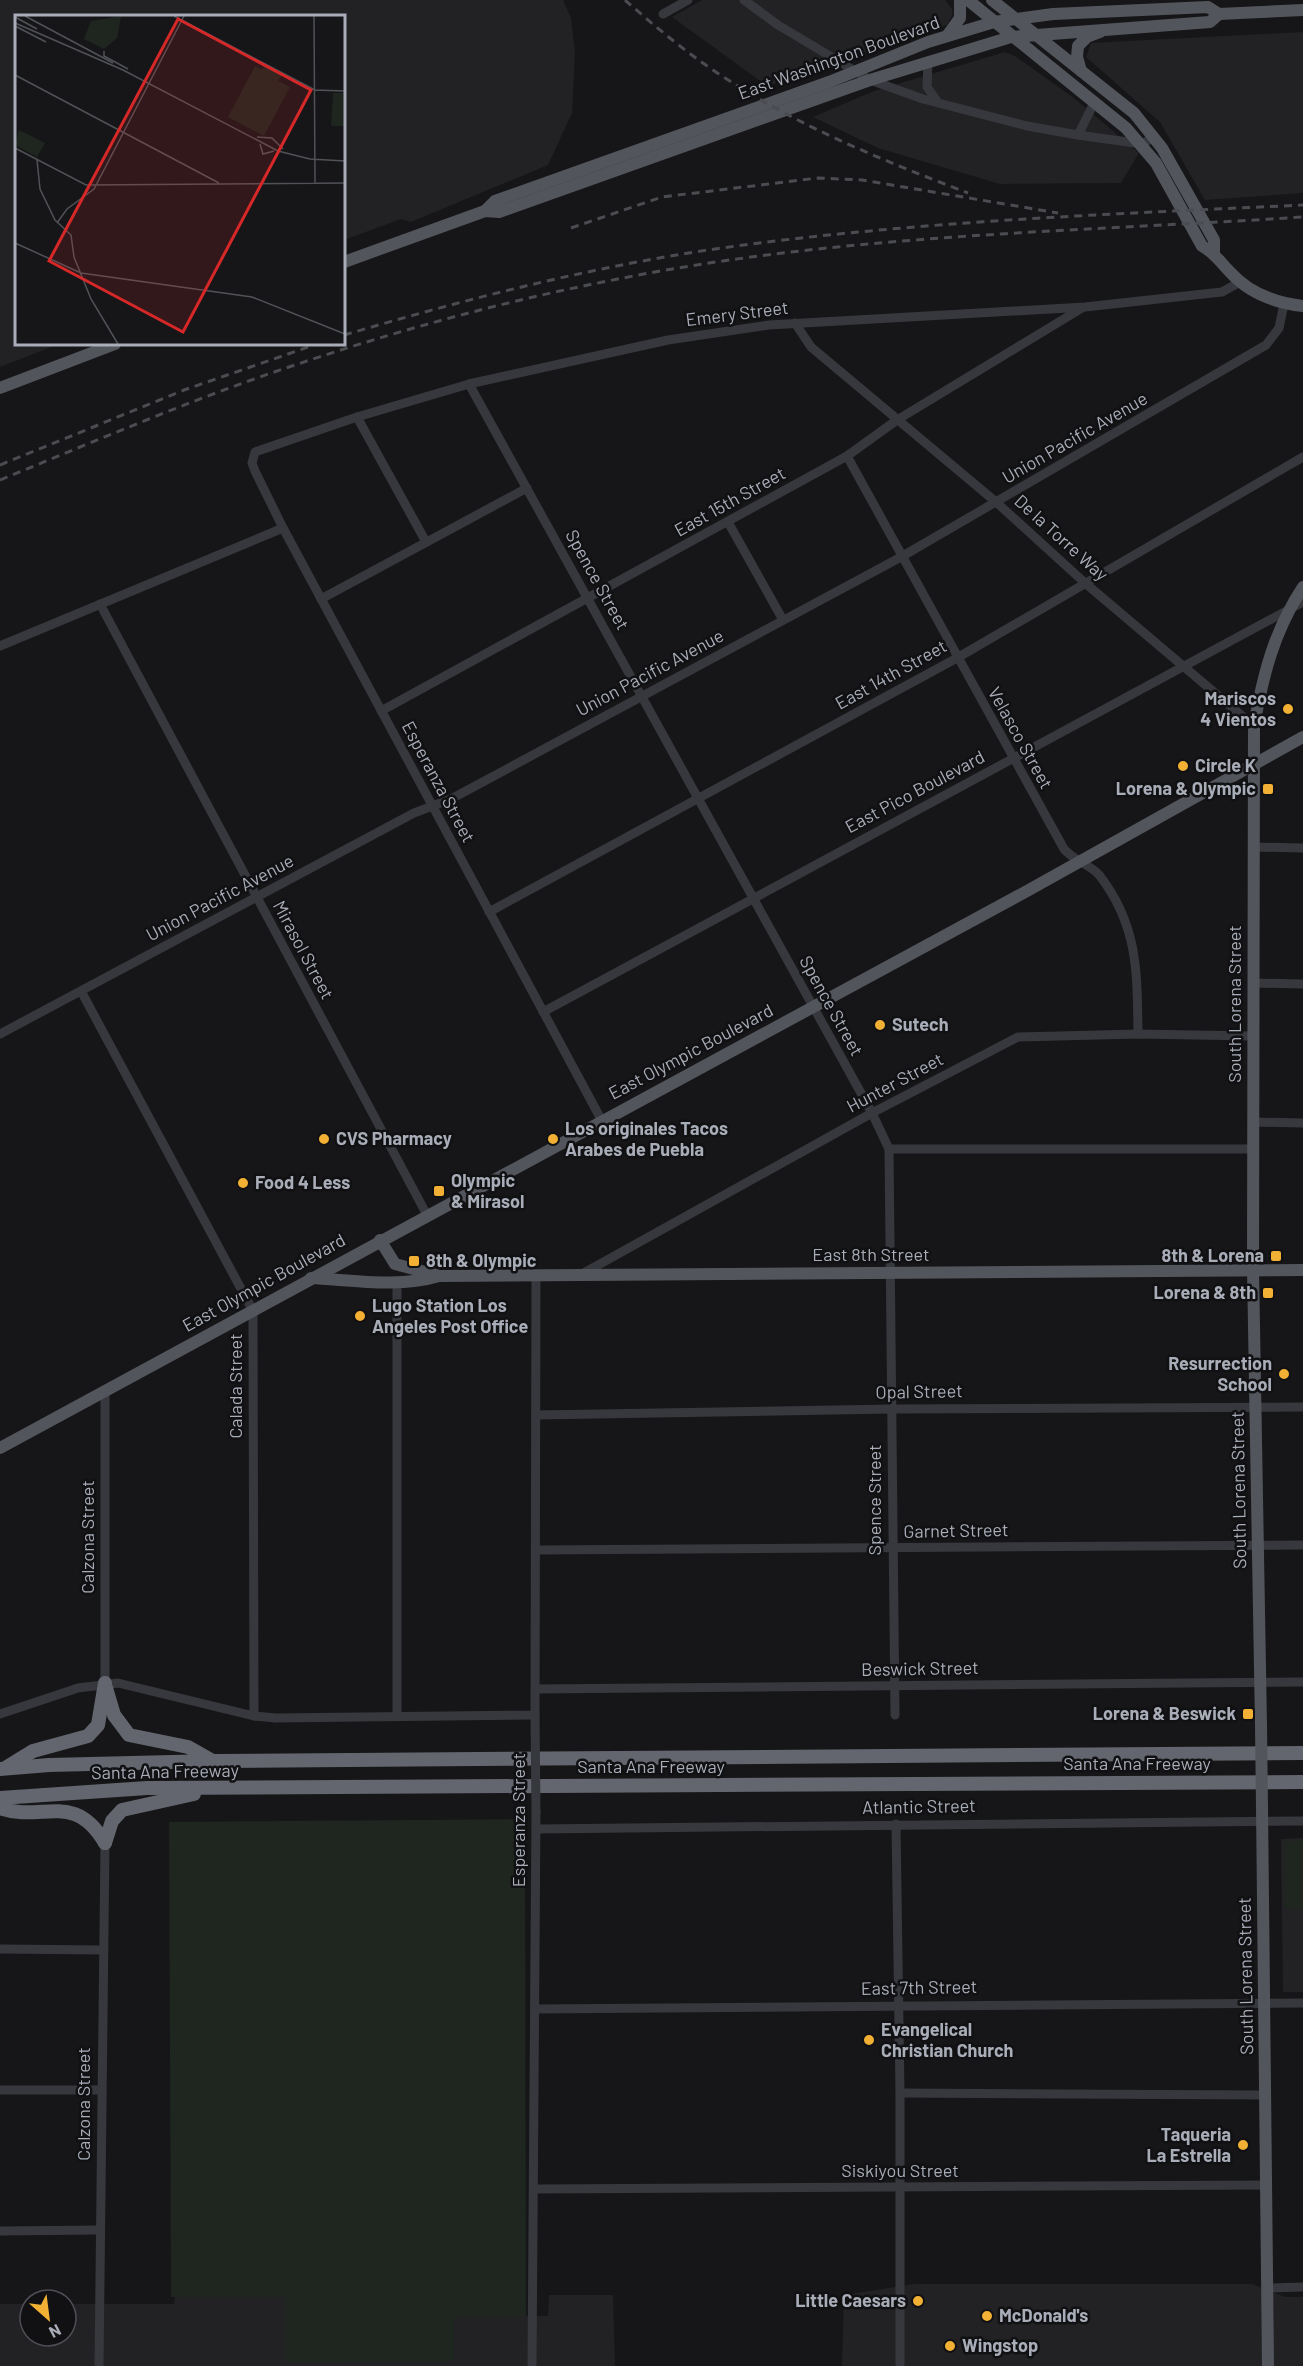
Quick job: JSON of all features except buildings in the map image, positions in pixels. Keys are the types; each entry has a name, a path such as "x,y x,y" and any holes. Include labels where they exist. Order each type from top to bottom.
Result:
{"highway":[{"path":"105,1683 114,1714 129,1735 188,1747 214,1761"},
{"path":"2,1769 33,1751 88,1736 98,1725 105,1683"},
{"name":"Santa Ana Freeway","path":"2,1769 49,1765 214,1761 1303,1754"},
{"name":"Santa Ana Freeway","path":"0,1798 136,1789 1102,1781 1303,1782"},
{"path":"105,1843 112,1821 122,1810 224,1788"},
{"path":"0,1808 81,1816 93,1825 105,1843"}],"main road":[{"path":"947,36 960,18 960,0"},
{"path":"968,0 1011,37 1095,101 1142,144 1156,163 1202,246 1214,252 1240,282 1284,304 1303,306"},
{"path":"992,0 1134,112 1154,137 1214,240 1214,252"},
{"name":"East Washington Boulevard","path":"485,211 495,201 947,36 994,22 1014,18 1208,7 1219,14 1303,10"},
{"name":"East Washington Boulevard","path":"345,262 485,211 499,212 870,80 1011,37 1210,22 1219,14"},
{"path":"1081,71 1077,57 1078,46 1087,37 1110,29"},
{"path":"0,388 112,345"},
{"name":"South Lorena Street","path":"1268,2366 1253,1269 1254,726 1263,675 1288,611 1303,587"},
{"name":"East Olympic Boulevard","path":"0,1448 1079,863 1303,737"},
{"name":"East 8th Street","path":"380,1240 395,1264 440,1276 1303,1270"},
{"name":"East 8th Street","path":"311,1278 397,1282 423,1281 440,1276"}],"street":[{"path":"663,14 688,0"},
{"path":"744,0 778,25 870,80 1027,126 1142,144 1154,137"},
{"path":"927,61 927,87 937,101"},
{"path":"1078,135 1095,101"},
{"name":"Emery Street","path":"252,457 260,448 469,384 668,340 795,323 1084,307 1222,292 1240,282"},
{"name":"Union Pacific Avenue","path":"0,1034 414,813 451,799 901,557 1266,345 1274,338 1279,328 1284,304"},
{"name":"East 15th Street","path":"381,711 847,456 897,420 1084,307"},
{"name":"De la Torre Way","path":"795,323 811,347 996,502 1086,583 1254,726"},
{"name":"Spence Street","path":"469,384 872,1113 889,1149 895,1715"},
{"path":"357,417 426,542"},
{"name":"Velasco Street","path":"847,456 1065,851 1079,863 1099,874 1116,904 1134,947 1138,1034"},
{"name":"Esperanza Street","path":"252,457 255,471 283,528 602,1121"},
{"name":"East 14th Street","path":"489,912 957,658 1303,457"},
{"path":"321,599 527,488"},
{"path":"728,522 783,620"},
{"path":"0,646 283,528"},
{"name":"East Pico Boulevard","path":"543,1012 1303,602"},
{"name":"Mirasol Street","path":"100,604 427,1215"},
{"path":"1253,847 1303,848"},
{"path":"1253,983 1303,984"},
{"name":"Calada Street","path":"81,991 253,1311 254,1716"},
{"name":"Hunter Street","path":"582,1274 872,1113 1018,1037 1138,1034 1253,1036"},
{"path":"1253,1122 1303,1123"},
{"path":"889,1149 1253,1149"},
{"name":"Esperanza Street","path":"532,2366 536,2009 536,1275"},
{"path":"397,1282 397,1716"},
{"name":"Calzona Street","path":"105,1391 105,1683"},
{"name":"Opal Street","path":"536,1415 892,1409 1303,1407"},
{"name":"Garnet Street","path":"537,1550 1303,1545"},
{"path":"0,1714 78,1688 118,1683 254,1716 535,1715"},
{"name":"Beswick Street","path":"537,1689 1303,1683"},
{"name":"Atlantic Street","path":"536,1829 1303,1821"},
{"path":"896,1824 900,2093 900,2366"},
{"name":"Calzona Street","path":"99,2366 100,2090 105,1843"},
{"path":"0,1949 103,1950"},
{"name":"East 7th Street","path":"536,2009 898,2004 1303,2003"},
{"path":"0,2090 100,2090"},
{"path":"900,2093 1265,2095"},
{"name":"Siskiyou Street","path":"535,2189 1266,2185"},
{"path":"0,2231 100,2230"},
{"path":"1268,2288 1303,2287"}],"shaded area":[{"path":"0,0 563,0 571,18 575,53 572,113 548,165 411,222 401,219 345,240 345,15 15,15 15,345 56,345 0,367"},
{"path":"702,0 945,0 953,14 947,25 767,86 672,17"},
{"path":"1303,32 1303,193 1205,200 1160,122 1086,57 1091,43"},
{"path":"1005,52 1015,56 1074,98 1139,153 1121,183 1000,184 878,148 813,117 874,91"},
{"path":"525,1819 526,2316 454,2316 454,2361 285,2362 285,2297 171,2297 169,1822"},
{"path":"1303,1838 1303,1992 1283,1992 1281,1839"},
{"path":"1285,1841 1303,1841 1303,1908 1285,1908"},
{"path":"914,2284 1252,2284 1285,2297 1303,2297 1303,2366 842,2366 844,2295"},
{"path":"549,2295 613,2295 615,2366 0,2366 0,2304 18,2304 18,2348 78,2348 78,2304 174,2304 175,2297 285,2296 453,2361 453,2316 548,2316"}],"railway":[{"path":"625,0 691,54 761,100 848,144 968,193"},
{"path":"571,228 662,197 818,178 862,180 1058,213"},
{"path":"345,335 439,308 583,273 729,247 944,225 1088,215 1303,205"},
{"path":"0,480 184,405 334,352 413,328 573,288 698,265 870,244 1043,231 1303,217"},
{"path":"0,465 184,390 314,345"}],"place":[{"name":"Mariscos 4 Vientos","path":"1288,709"},
{"name":"Circle K","path":"1183,766"},
{"name":"Lorena & Olympic","path":"1268,789"},
{"name":"Sutech","path":"880,1025"},
{"name":"CVS Pharmacy","path":"324,1139"},
{"name":"Los originales Tacos Arabes de Puebla","path":"553,1139"},
{"name":"Food 4 Less","path":"243,1183"},
{"name":"Olympic & Mirasol","path":"439,1191"},
{"name":"8th & Lorena","path":"1276,1256"},
{"name":"8th & Olympic","path":"414,1261"},
{"name":"Lorena & 8th","path":"1268,1293"},
{"name":"Lugo Station Los Angeles Post Office","path":"360,1316"},
{"name":"Resurrection School","path":"1284,1374"},
{"name":"Lorena & Beswick","path":"1248,1714"},
{"name":"Evangelical Christian Church","path":"869,2040"},
{"name":"Taqueria La Estrella","path":"1243,2145"},
{"name":"Little Caesars","path":"918,2301"},
{"name":"McDonald's","path":"987,2316"},
{"name":"Wingstop","path":"950,2346"}]}
